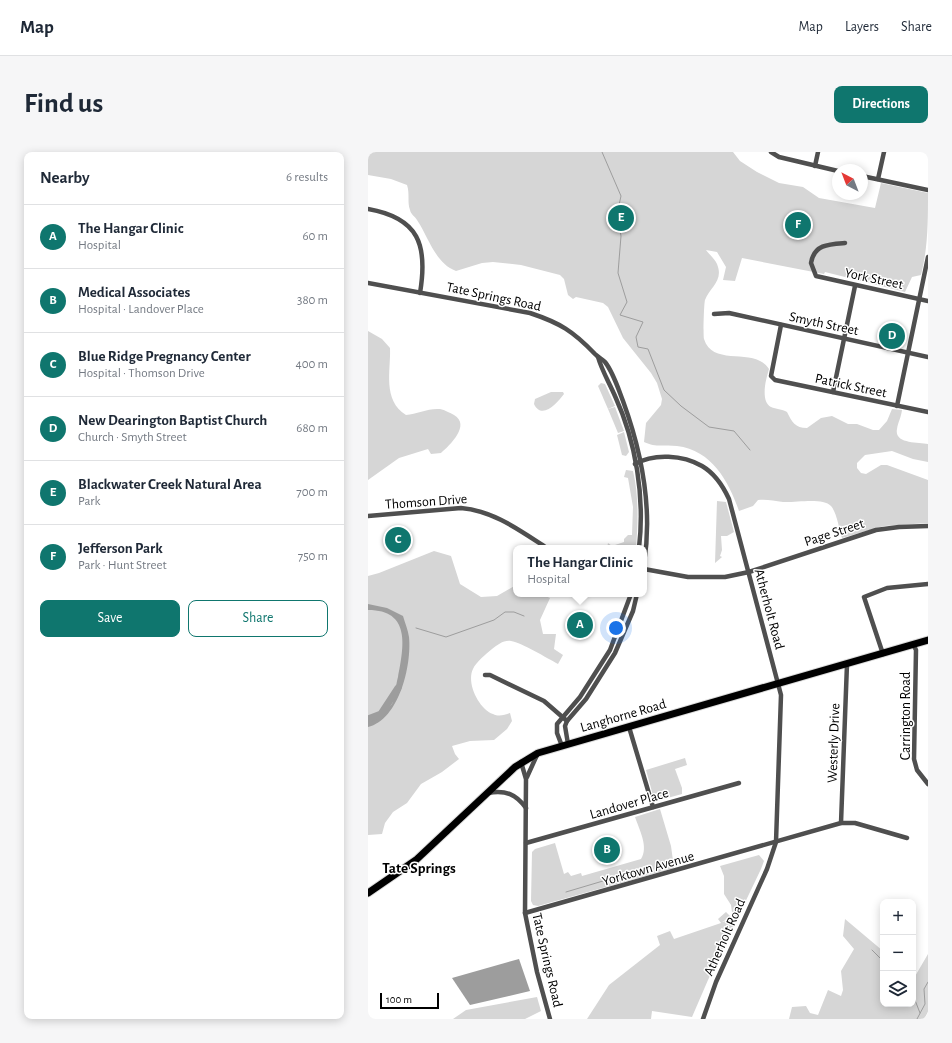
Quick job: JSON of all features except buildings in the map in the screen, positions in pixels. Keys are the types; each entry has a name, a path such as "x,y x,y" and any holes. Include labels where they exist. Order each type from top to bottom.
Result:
{"main road":[{"name":"Langhorne Road","path":"368,893 416,860 521,762 538,753 928,640"}],"street":[{"path":"771,152 778,157 832,170"},
{"path":"815,166 818,152"},
{"path":"878,179 884,152"},
{"path":"868,177 928,190"},
{"path":"368,209 393,216 407,225 417,238 424,262 420,292"},
{"name":"York Street","path":"845,243 827,244 816,251 811,263 816,276 855,286 928,301"},
{"path":"897,406 907,352 928,257"},
{"name":"Tate Springs Road","path":"368,283 530,313 565,326 605,362 620,393 634,430 642,460 648,519 646,545"},
{"path":"833,392 855,286"},
{"name":"Smyth Street","path":"714,314 729,314 928,357"},
{"name":"Patrick Street","path":"781,325 771,376 775,380 928,412"},
{"name":"Tate Springs Road","path":"598,357 624,420 635,458 641,504 639,545"},
{"name":"Atherholt Road","path":"635,458 642,460 671,457 686,460 702,466 715,477 730,499 781,694 776,842 767,869 716,982 703,1019"},
{"name":"Atherholt Road","path":"636,464 642,460"},
{"name":"Thomson Drive","path":"368,516 460,508 473,509 502,519 542,545"},
{"name":"Page Street","path":"749,572 876,530 899,527 928,526"},
{"path":"647,569 704,578 725,577 749,572"},
{"path":"883,654 864,597 887,588 928,584"},
{"path":"565,745 557,733 557,724 580,697 610,650 630,597"},
{"path":"565,745 565,726 567,721 586,699 604,673 615,653 631,616 636,597"},
{"name":"Carrington Road","path":"913,644 916,650 914,759 917,770 928,784"},
{"name":"Westerly Drive","path":"841,823 847,664"},
{"path":"485,675 490,675 544,701 567,721"},
{"path":"629,726 653,807"},
{"name":"Tate Springs Road","path":"526,779 538,753"},
{"name":"Tate Springs Road","path":"521,762 526,779 525,914 537,972 550,1019"},
{"name":"Landover Place","path":"526,843 738,783"},
{"path":"487,793 498,791 508,792 521,800 526,809"},
{"name":"Yorktown Avenue","path":"525,914 841,823 855,823 907,838"}],"shaded area":[{"path":"368,152 733,152 740,161 757,172 779,183 803,187 819,198 875,208 881,183 928,193 928,224 921,275 912,277 905,292 825,272 824,274 742,258 735,281 723,280 726,267 717,252 706,250 716,262 719,275 716,284 705,300 704,339 709,348 716,353 745,357 763,362 769,369 766,378 765,390 768,404 771,407 787,412 797,426 807,428 821,418 832,416 848,424 857,424 873,430 879,430 887,421 892,409 902,410 897,427 897,434 903,440 928,444 928,462 913,459 892,451 865,455 857,463 857,468 861,473 866,474 881,465 887,465 928,480 928,523 884,526 842,538 833,509 827,503 815,501 783,502 758,500 753,506 739,511 724,479 717,469 700,454 677,446 657,445 644,442 646,423 661,405 662,399 657,383 651,373 623,338 608,307 603,303 576,297 573,299 568,295 564,279 560,275 521,265 493,262 482,263 456,271 449,267 433,249 412,214 409,204 407,185 391,179 368,175"},
{"path":"368,331 382,339 390,348 389,384 398,409 406,415 431,409 442,409 459,419 460,429 454,440 441,453 431,454 428,449 399,458 368,480"},
{"path":"601,383 605,384 615,406 608,409 598,386"},
{"path":"551,392 563,392 564,394 550,408 541,411 537,409 534,404 535,399"},
{"path":"615,407 624,431 618,433 608,409"},
{"path":"624,432 629,452 626,456 622,455 617,435"},
{"path":"626,470 633,471 638,519 636,545 615,545 624,542 624,539 628,535 632,535 633,507 628,478 624,477"},
{"path":"717,501 726,502 734,532 727,536 721,536 722,550 720,556 722,557 715,563"},
{"path":"434,551 451,556 460,584 481,597 497,596 513,587 513,597 550,598 540,620 543,634 556,634 554,649 563,655 558,664 521,645 508,641 499,644 484,656 476,664 471,675 475,695 483,707 493,714 504,715 510,713 512,721 507,729 494,740 470,741 452,746 459,759 442,772 421,784 407,803 393,812 385,823 382,834 368,835 368,576"},
{"path":"368,604 387,608 403,616 409,634 409,649 406,676 395,703 388,714 379,722 368,727 368,717 384,710 393,702 402,653 402,642 398,623 392,616 382,612 368,610"},
{"path":"685,758 687,765 675,769 682,788 682,794 660,800 654,799 646,770"},
{"path":"660,809 671,846 674,868 538,906 533,905 531,901 532,852 535,849 555,843 564,874 568,872 571,876 581,873 582,876 641,859 644,844 635,817"},
{"path":"759,855 764,861 761,869 692,1017 652,1011 651,1019 587,1019 609,985 660,945 657,936 670,931 674,939 721,923 718,919 726,912 731,917 722,922 733,919 731,905 724,894 724,876 720,866"},
{"path":"845,919 880,948 880,1007 916,1007 916,975 928,954 928,1012 924,1019 789,1019 792,1007 806,1006 810,1013 818,1015 828,990 841,996 843,990 841,971 854,949 843,936"},
{"path":"519,959 530,991 470,1005 452,978"},
{"path":"537,997 541,1011 525,1019 453,1019 466,1010"}],"waterway":[{"path":"602,152 621,196 617,214 621,236 618,273 627,302 620,315 643,322 636,337 638,347 648,349 664,390 681,406 709,427 734,431 750,450"},
{"path":"416,628 446,637 494,620 505,612 514,612 524,616"},
{"path":"368,719 381,714 398,688"},
{"path":"566,892 650,867"},
{"path":"872,950 880,958"},
{"path":"917,1019 925,1004 924,989 928,982"},
{"path":"916,1003 920,1013"}],"place":[{"name":"Blackwater Creek Natural Area","path":"621,218"},
{"name":"Jefferson Park","path":"798,225"},
{"name":"New Dearington Baptist Church","path":"892,336"},
{"name":"Blue Ridge Pregnancy Center","path":"398,540"},
{"name":"The Hangar Clinic","path":"580,625"},
{"name":"Medical Associates","path":"607,850"}],"district":[{"name":"Tate Springs","path":"419,868"}]}
